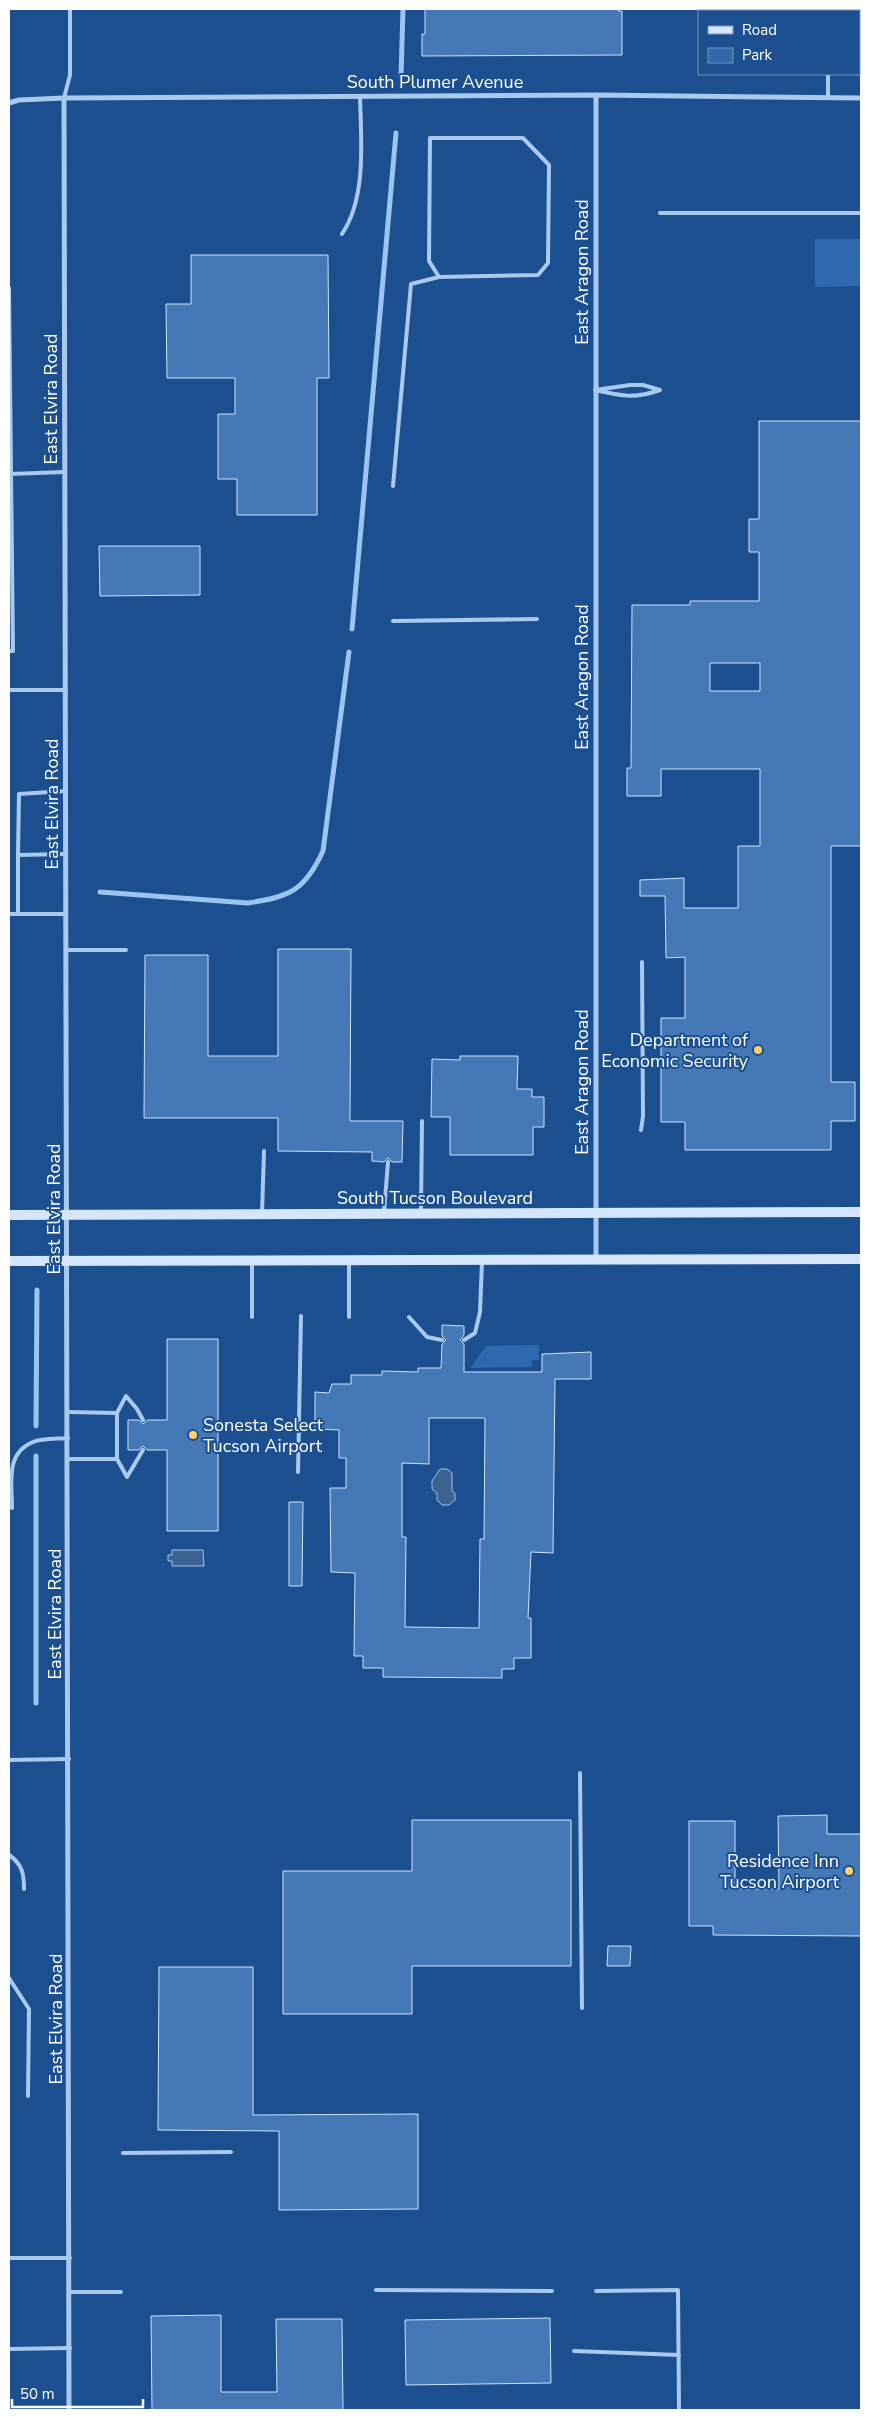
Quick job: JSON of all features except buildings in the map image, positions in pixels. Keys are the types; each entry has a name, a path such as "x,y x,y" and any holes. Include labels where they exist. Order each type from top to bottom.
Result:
{"main road":[{"name":"South Tucson Boulevard","path":"9,1215 861,1212"},
{"path":"9,1261 861,1259"}],"street":[{"name":"South Plumer Avenue","path":"9,103 19,100 64,98 360,96 596,95 861,98"},
{"name":"East Aragon Road","path":"596,95 596,1260"},
{"name":"East Elvira Road","path":"64,98 69,2410"}],"lane":[{"name":"East Elvira Road","path":"64,98 70,75 70,9"},
{"path":"828,75 828,98"},
{"path":"342,234 351,221 358,194 360,96"},
{"path":"393,486 411,284 439,277 538,276 548,263 549,165 523,138 430,138 429,261 439,277"},
{"path":"660,213 861,213"},
{"path":"9,288 13,651 9,651"},
{"path":"643,385 660,390 643,396 625,396 595,390 643,385"},
{"path":"10,474 65,472"},
{"path":"393,622 537,619"},
{"path":"9,690 66,690"},
{"path":"18,914 19,794 66,791"},
{"path":"18,855 66,854"},
{"path":"9,914 66,914"},
{"path":"66,950 126,950"},
{"path":"641,1130 643,1116 642,962"},
{"path":"421,1214 422,1121"},
{"path":"262,1214 264,1151"},
{"path":"384,1214 388,1162"},
{"path":"252,1260 252,1317"},
{"path":"348,1260 349,1316"},
{"path":"464,1340 475,1333 480,1312 482,1260"},
{"path":"298,1472 301,1316"},
{"path":"409,1317 427,1337 442,1340"},
{"path":"143,1420 126,1396 117,1413 117,1459 128,1477 143,1450"},
{"path":"68,1412 117,1413"},
{"path":"12,1508 12,1465 19,1450 34,1441 68,1438"},
{"path":"68,1459 117,1459"},
{"path":"9,1760 69,1759"},
{"path":"580,1773 582,2008"},
{"path":"9,1854 18,1861 23,1870 24,1889"},
{"path":"9,1978 29,2009 28,2096"},
{"path":"123,2153 231,2152"},
{"path":"9,2258 70,2258"},
{"path":"376,2290 552,2291"},
{"path":"596,2291 678,2290 680,2410"},
{"path":"70,2292 121,2292"},
{"path":"9,2349 70,2348"},
{"path":"574,2352 679,2355"}],"green space":[{"path":"815,239 861,239 861,286 815,287"},
{"path":"539,1345 539,1360 532,1360 532,1367 470,1368 486,1346"}],"shaded area":[{"path":"440,1469 447,1469 452,1473 452,1491 455,1493 455,1500 449,1505 442,1505 437,1500 437,1493 432,1489 432,1481"},
{"path":"172,1550 203,1550 204,1566 172,1566 172,1561 168,1561 168,1555 172,1555"}],"waterway":[{"path":"401,77 403,9"},
{"path":"352,629 396,133"},
{"path":"100,892 248,903 275,898 302,883 310,875 323,851 349,652"},
{"path":"36,1426 37,1290"},
{"path":"36,1456 36,1703"}],"place":[{"name":"Department of Economic Security","path":"758,1050"},
{"name":"Sonesta Select Tucson Airport","path":"193,1435"},
{"name":"Residence Inn Tucson Airport","path":"849,1871"}]}
